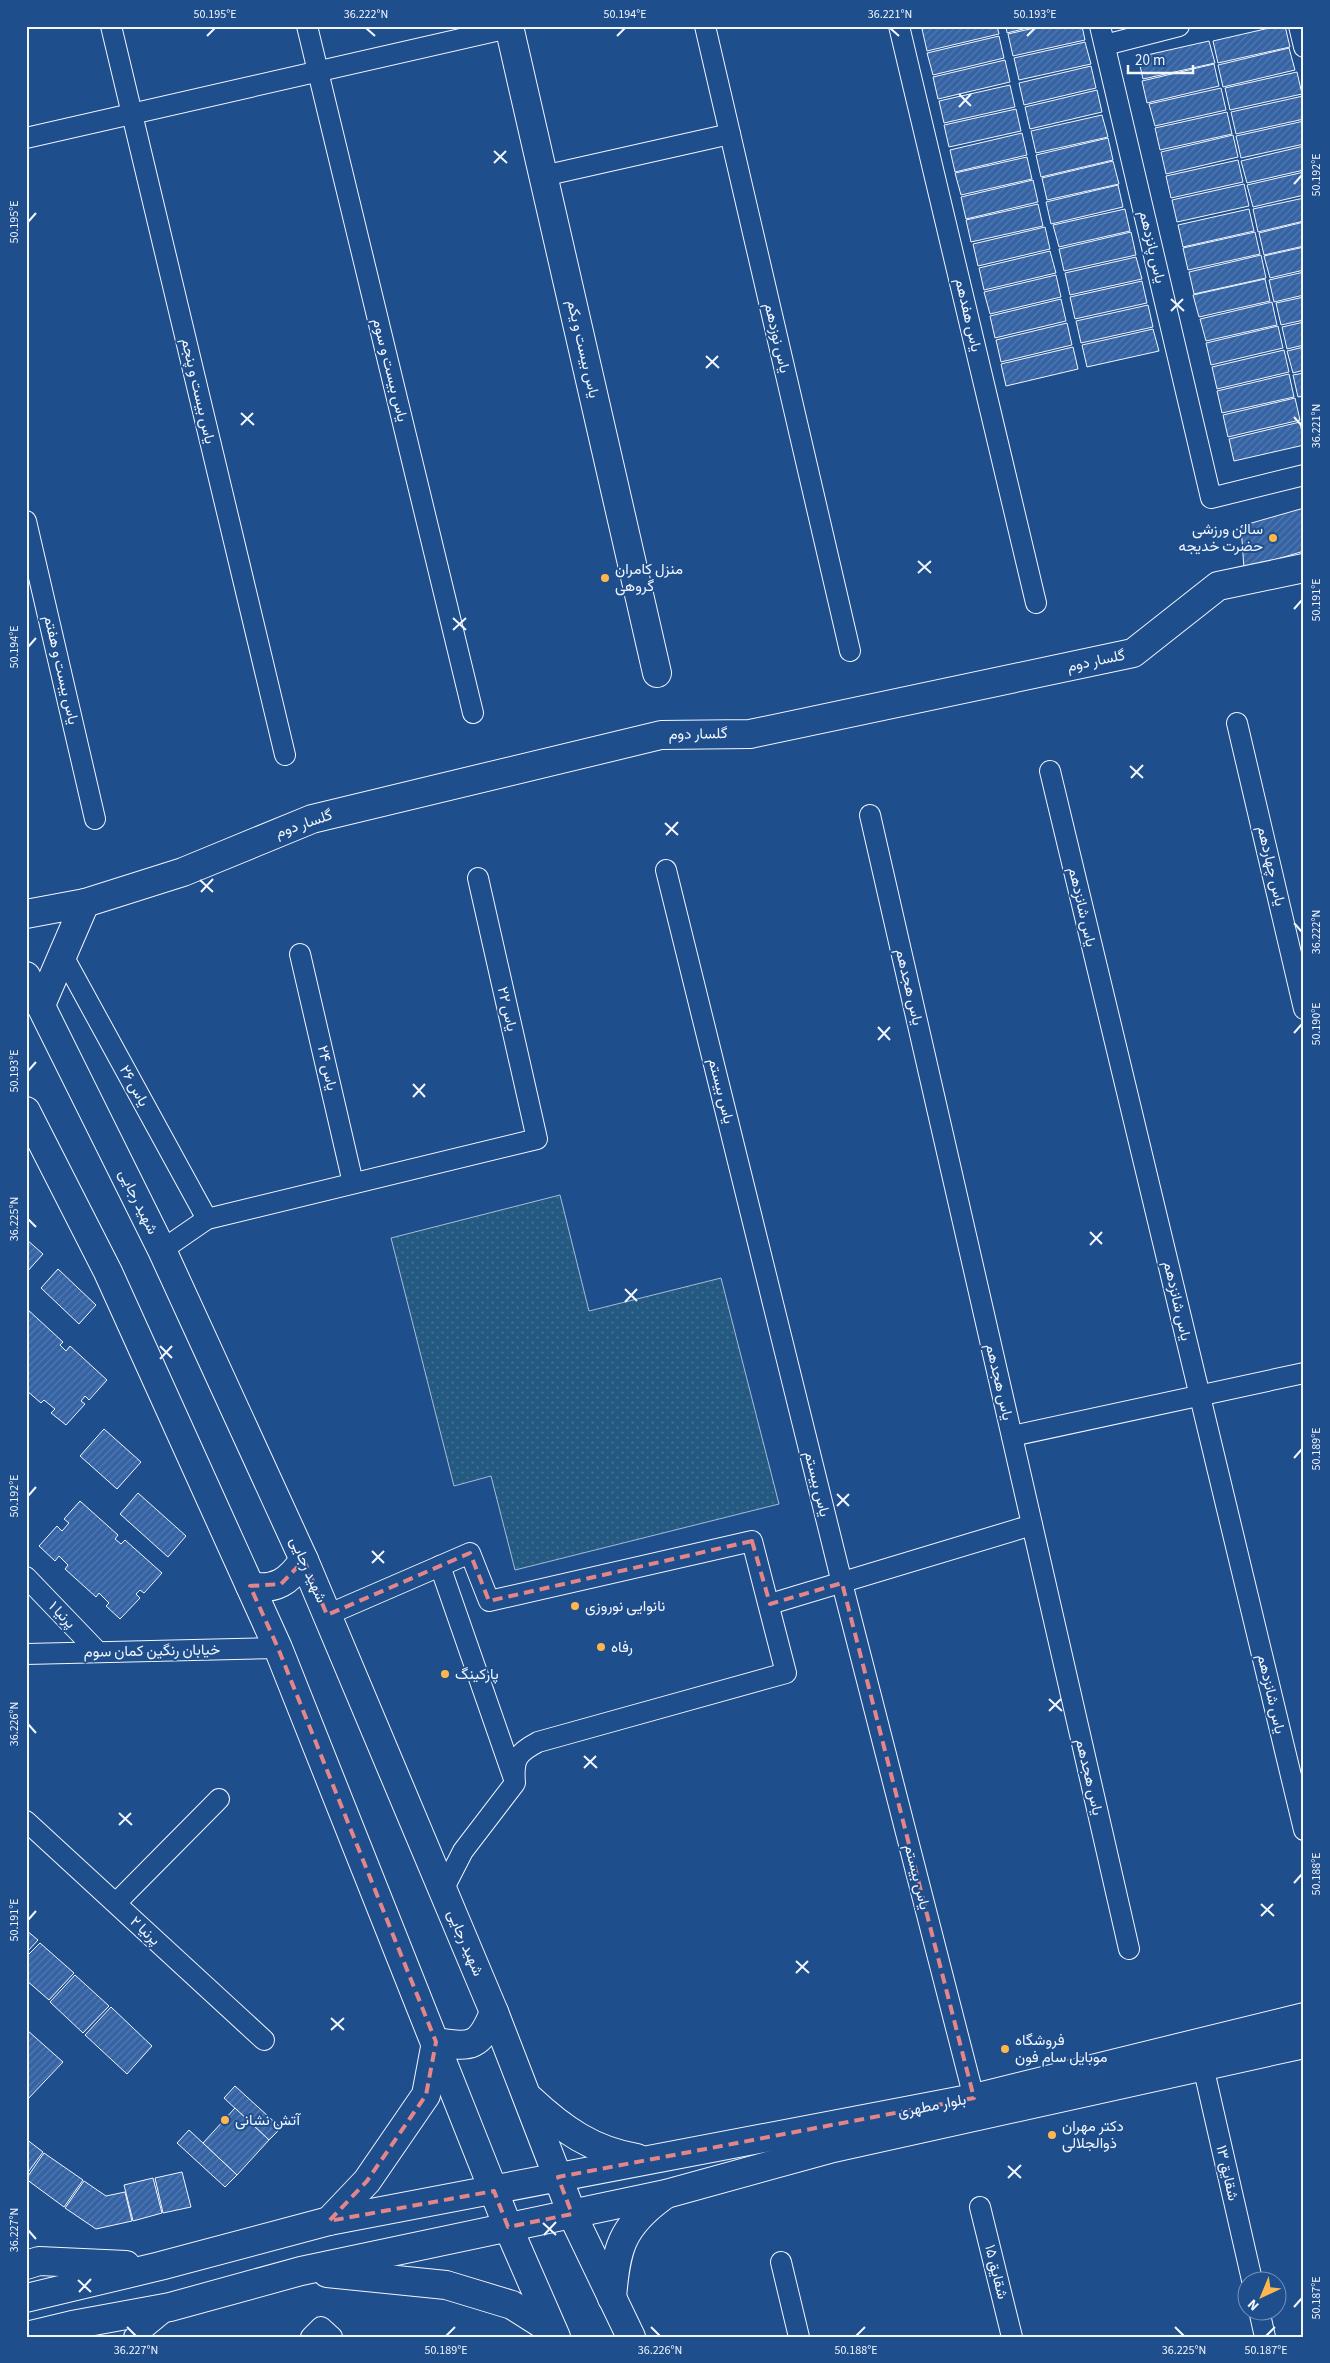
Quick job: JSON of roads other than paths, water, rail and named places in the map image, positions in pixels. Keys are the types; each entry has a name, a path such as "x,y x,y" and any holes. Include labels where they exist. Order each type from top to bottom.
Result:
{"street":[{"name":"یاس بیست و پنجم","path":"110,26 285,755"},
{"name":"یاس بیست و سوم","path":"307,26 473,713"},
{"name":"یاس نوزدهم","path":"705,26 850,651"},
{"name":"یاس هفدهم","path":"899,26 1036,603"},
{"path":"1103,36 1179,26"},
{"path":"1299,26 1304,48"},
{"path":"26,138 509,27"},
{"name":"یاس بیست و یکم","path":"509,27 657,672"},
{"name":"یاس پانزدهم","path":"1103,36 1211,498 1304,475"},
{"path":"543,176 730,134"},
{"name":"یاس یبست و هفتم","path":"26,521 95,819"},
{"name":"گلسار دوم","path":"26,914 85,903 183,872 312,818 612,746 660,735 750,734 1133,653 1218,586 1304,568"},
{"name":"یاس چهاردهم","path":"1238,723 1304,1009"},
{"name":"یاس شانزدهم","path":"1050,772 1304,1830"},
{"name":"یاس هجدهم","path":"870,815 1129,1949"},
{"name":"یاس بیستم","path":"666,870 842,1584 974,2098"},
{"name":"یاس ۲۲","path":"354,1183 537,1139 478,878"},
{"path":"41,1005 85,903"},
{"name":"یاس ۲۶","path":"62,954 207,1218"},
{"name":"یاس ۲۴","path":"300,954 354,1183"},
{"name":"شهید رجایی","path":"26,976 162,1250 304,1560 494,2012 572,2214"},
{"path":"26,1111 108,1272 278,1648 508,2227 554,2334"},
{"path":"162,1250 207,1218 354,1183"},
{"path":"1012,1436 1304,1373"},
{"path":"770,1604 842,1584 1032,1525"},
{"path":"327,1615 470,1553 489,1601 752,1541 770,1604 786,1673 538,1742 521,1751 514,1768 515,1783 463,1851 443,1890"},
{"path":"250,1586 263,1589 281,1584 293,1576 304,1560"},
{"path":"440,1566 515,1783"},
{"name":"پرنیا ۱","path":"26,1577 98,1652"},
{"name":"خیابان رنگین کمان سوم","path":"26,1654 278,1648"},
{"path":"116,1903 219,1799"},
{"name":"پرنیا ۲","path":"26,1821 264,2040"},
{"path":"436,2042 458,2046 471,2044 485,2034 494,2012"},
{"name":"بلوار مطهری","path":"26,2298 160,2266 330,2220 494,2191 558,2177 974,2098 1304,2017"},
{"path":"330,2220 367,2181 426,2095 436,2042"},
{"name":"بلوار مطهری","path":"170,2307 301,2271 666,2194 833,2148 1304,2044"},
{"name":"شقایق ۱۳","path":"1203,2066 1250,2270"},
{"path":"525,2095 561,2127 580,2139 623,2156 646,2160"},
{"path":"612,2300 615,2266 623,2237 641,2212 666,2194"},
{"name":"شقایق ۱۵","path":"980,2207 1012,2337"},
{"path":"572,2214 631,2337"},
{"path":"26,2265 39,2261 160,2266"},
{"path":"782,2262 799,2337"},
{"path":"301,2271 446,2284 512,2305 554,2334"},
{"path":"26,2336 72,2325 170,2307"},
{"path":"116,2337 170,2307"},
{"path":"134,2337 170,2307"},
{"path":"1261,2320 1265,2337"},
{"path":"311,2337 321,2327 332,2337"}],"place":[{"name":"سالن ورزشی حضرت خدیجه","path":"1273,538"},
{"name":"منزل کامران گروهی","path":"605,578"},
{"name":"نانوایی نوروزی","path":"575,1606"},
{"name":"رفاه","path":"601,1647"},
{"name":"پارکینگ","path":"445,1674"},
{"name":"فروشگاه موبایل سام فون","path":"1005,2049"},
{"name":"آتش نشانی","path":"225,2120"},
{"name":"دکتر مهران ذوالجلالی","path":"1052,2135"}]}
